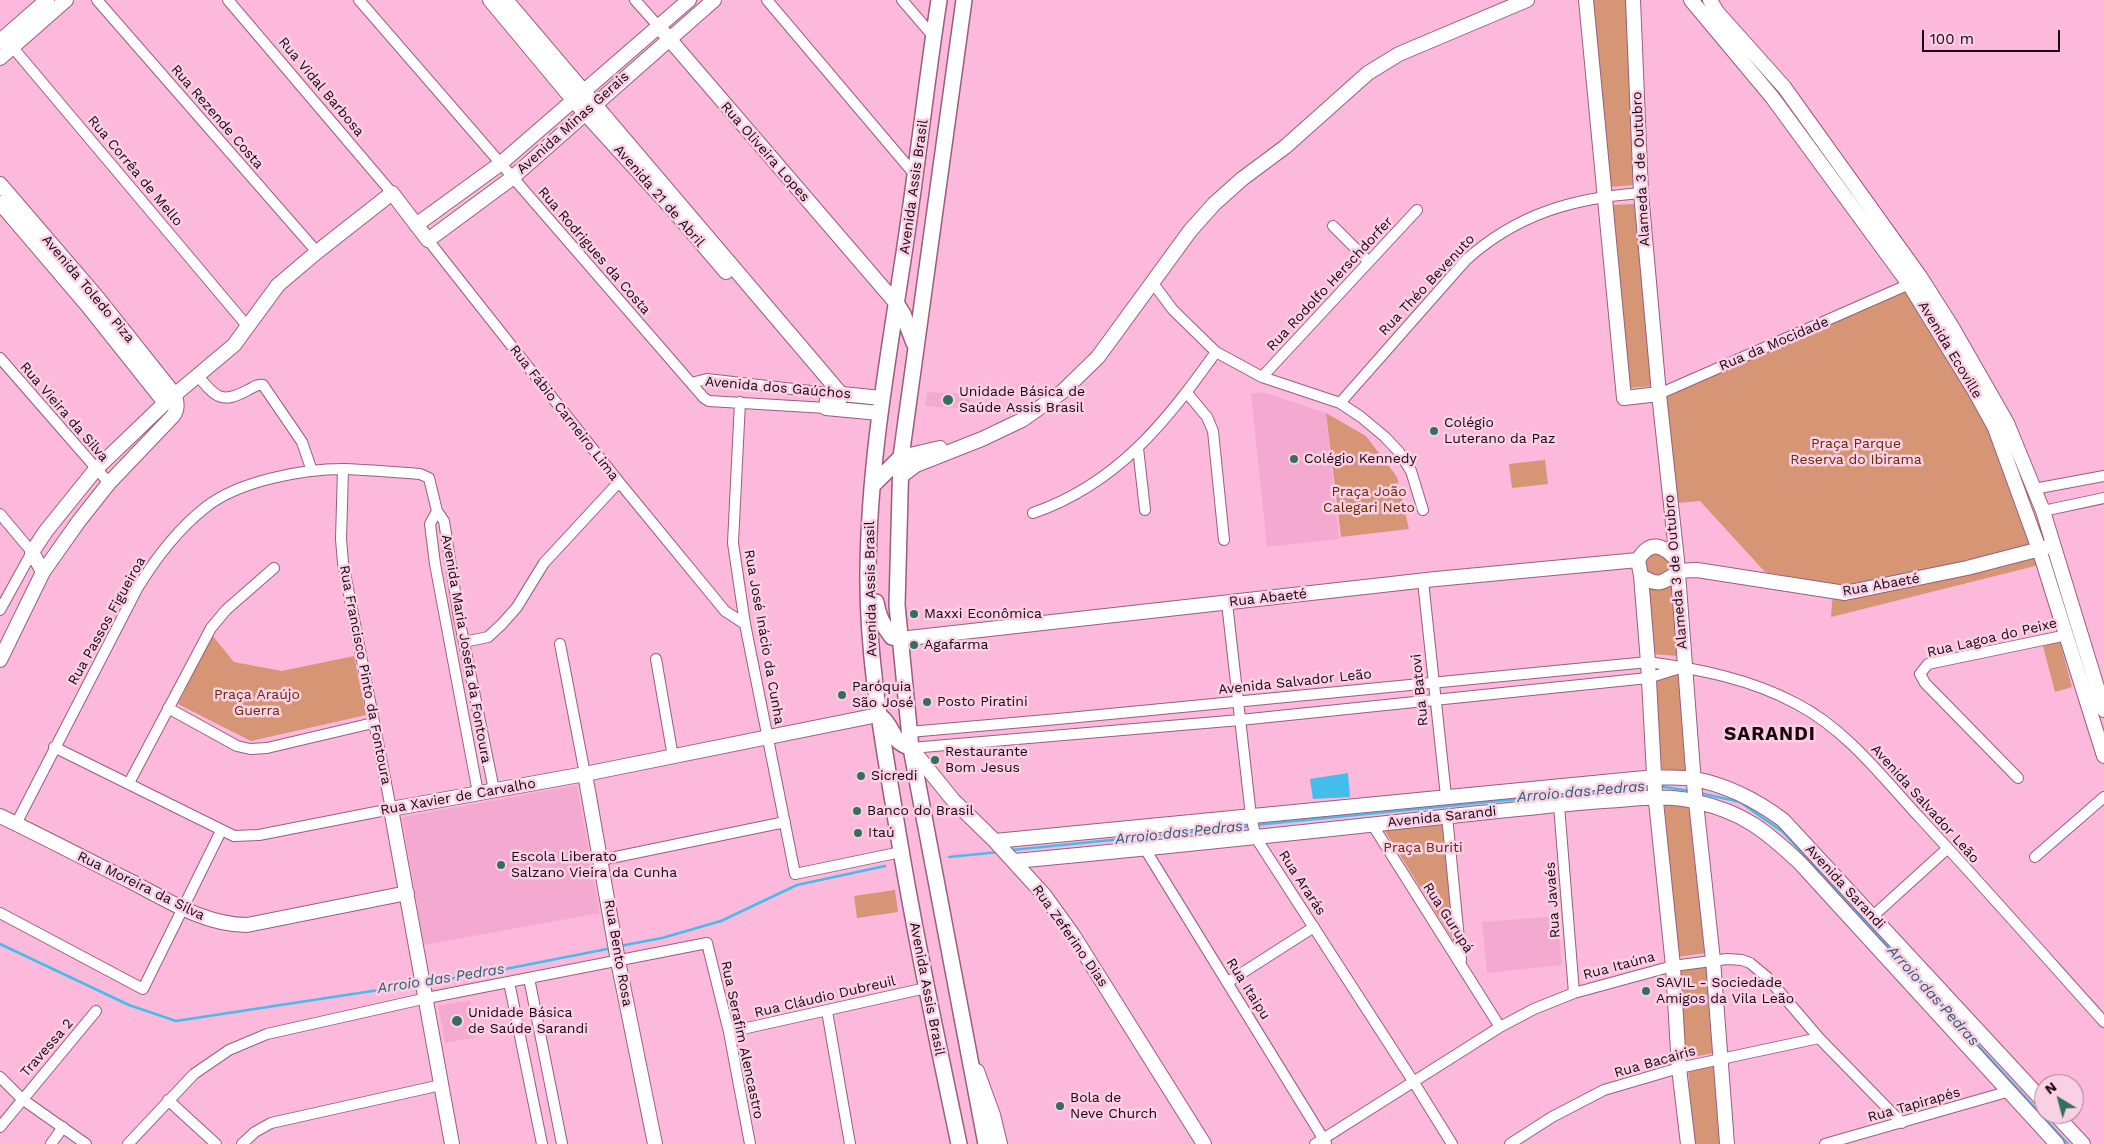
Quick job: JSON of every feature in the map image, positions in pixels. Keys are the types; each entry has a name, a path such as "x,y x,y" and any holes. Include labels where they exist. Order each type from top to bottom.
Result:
{"main road":[{"name":"Avenida Assis Brasil","path":"939,0 916,176 879,413 872,486 868,573 872,664 878,715 926,988 959,1144"},
{"name":"Avenida Assis Brasil","path":"964,0 901,457 897,605 911,748 986,1144"},
{"path":"896,303 903,314 915,347"},
{"path":"872,486 901,457"},
{"path":"868,573 875,586 877,613 892,637 900,638"},
{"path":"878,715 890,726 900,744 911,748"}],"street":[{"path":"0,58 4,40 47,0"},
{"path":"4,40 66,0"},
{"name":"Rua Rezende Costa","path":"97,0 317,252"},
{"name":"Rua Vidal Barbosa","path":"228,0 392,193"},
{"name":"Rua Rodrigues da Costa","path":"359,0 691,383"},
{"name":"Avenida 21 de Abril","path":"490,0 590,108 677,207 834,393"},
{"name":"Avenida 21 de Abril","path":"506,0 579,96"},
{"name":"Rua Oliveira Lopes","path":"635,0 896,303"},
{"name":"Avenida Minas Gerais","path":"416,225 500,164 689,0"},
{"name":"Avenida Minas Gerais","path":"428,240 512,178 714,0"},
{"path":"767,0 916,176"},
{"path":"902,0 933,36"},
{"path":"900,477 916,465 982,439 1022,420 1045,405 1080,375 1098,357 1190,231 1214,204 1242,179 1285,147 1368,73 1399,54 1527,0"},
{"path":"1586,0 1605,196"},
{"name":"Alameda 3 de Outubro","path":"1633,0 1641,193 1677,567 1694,790 1713,960 1727,1144"},
{"name":"Avenida Ecoville","path":"1691,0 1772,97 1915,281 1945,316 2007,423 2023,461 2043,511 2104,710"},
{"name":"Avenida Ecoville","path":"1710,0 1717,12 1784,88 1915,281 1995,428 2010,465 2039,550 2104,756"},
{"name":"Rua Corrêa de Mello","path":"4,40 248,327"},
{"path":"1772,97 1784,88"},
{"name":"Avenida Toledo Piza","path":"0,184 9,207 92,301 170,399"},
{"path":"0,610 32,552 46,531 96,469 170,399 234,345 278,285 392,193"},
{"name":"Rua Fábio Carneiro Lima","path":"392,193 619,482 725,611 745,624"},
{"name":"Rua Théo Bevenuto","path":"1340,403 1466,260 1486,242 1534,215 1605,196 1641,193"},
{"name":"Rua da Mocidade","path":"1605,196 1624,398 1659,394 1915,281"},
{"name":"Rua Rodolfo Herschdorfer","path":"1262,377 1417,210"},
{"path":"1333,226 1369,262"},
{"path":"1152,282 1173,310 1216,352 1262,377 1340,403 1378,430 1399,452 1416,482 1423,510"},
{"path":"1033,513 1082,492 1101,480 1138,448 1187,393 1216,352"},
{"name":"Rua Vieira da Silva","path":"0,358 108,483"},
{"path":"198,376 217,396 224,399 235,397 257,385 263,386 302,442 312,471"},
{"name":"Avenida dos Gaúchos","path":"879,413 709,401 698,393 691,383 707,379 881,398"},
{"path":"832,409 834,393"},
{"path":"1187,393 1207,417 1213,431 1224,540"},
{"path":"0,660 43,572 108,483 174,416 177,411 170,399"},
{"name":"Rua José Inácio da Cunha","path":"740,402 733,543 745,624 795,874 901,852"},
{"path":"901,457 982,439"},
{"path":"1138,448 1145,510"},
{"path":"2010,465 2023,461"},
{"name":"Rua Passos Figueiroa","path":"16,824 137,589 148,571 175,537 206,507 222,497 255,484 312,471 343,469 420,474"},
{"name":"Rua Francisco Pinto da Fontoura","path":"343,469 341,539 343,563 423,976 452,1144"},
{"name":"Avenida Maria Josefa da Fontoura","path":"420,474 428,476 431,480 437,511 444,521 448,561 494,790"},
{"path":"2034,489 2104,476"},
{"path":"464,642 488,636 502,624 517,607 544,563 619,482"},
{"path":"2043,511 2104,498"},
{"name":"Avenida Maria Josefa da Fontoura","path":"437,511 430,524 435,564 444,621 478,793"},
{"path":"0,514 32,552 43,572"},
{"path":"1661,547 1674,537"},
{"name":"Rua Abaeté","path":"1677,567 1845,593 1958,570 2053,545"},
{"path":"1641,576 1656,583 1663,582 1677,567 1667,549 1656,546 1645,550 1638,560 1648,662 1655,786 1673,966 1679,1068 1688,1144"},
{"name":"Rua Abaeté","path":"900,638 1423,581 1638,560"},
{"path":"435,564 448,561"},
{"path":"130,783 211,628 226,610 274,568"},
{"name":"Rua Batovi","path":"1423,581 1446,796"},
{"name":"Rua Ararás","path":"1227,603 1254,827 1314,927 1414,1081 1452,1144"},
{"path":"444,621 459,618"},
{"name":"Rua Lagoa do Peixe","path":"2018,778 1925,683 1920,674 1928,664 2067,635"},
{"name":"Rua Bento Rosa","path":"560,644 618,959 655,1144"},
{"path":"656,659 673,757"},
{"name":"Avenida Salvador Leão","path":"909,732 1058,720 1648,662 1684,667 1738,680 1770,691 1797,704 1823,720 1856,749 1948,848 2104,1022"},
{"path":"911,748 1240,720 1648,678 1684,667"},
{"path":"168,708 237,746 250,749 266,748 373,723"},
{"name":"Rua Xavier de Carvalho","path":"54,747 234,836 259,835 585,774 878,715"},
{"path":"1058,720 1060,736"},
{"name":"Rua Zeferino Dias","path":"911,748 953,800 997,843 1045,896 1073,935 1204,1144"},
{"name":"Avenida Sarandi","path":"997,843 1254,827 1372,824 1559,805 1655,786 1694,790 1771,836 1793,856 2057,1144"},
{"name":"Avenida Sarandi","path":"1012,859 1145,850 1254,827 1446,796 1655,786 1745,795 1783,820 2034,1091"},
{"path":"2035,857 2104,797"},
{"name":"Rua Javaés","path":"1559,805 1574,992"},
{"name":"Rua Moreira da Silva","path":"0,816 182,908 214,922 247,925 407,893"},
{"path":"1447,816 1462,964"},
{"path":"601,860 785,822"},
{"name":"Rua Gurupá","path":"1372,824 1500,1027"},
{"path":"0,913 143,988 221,831"},
{"path":"1873,916 1948,848"},
{"name":"Rua Itaipu","path":"1145,850 1228,982 1322,1142"},
{"path":"1228,982 1314,927"},
{"name":"Rua Serafim Alencastro","path":"618,959 706,943 729,1032 750,1144"},
{"path":"128,1144 168,1100 206,1064 229,1050 267,1034 426,996 509,982 618,959"},
{"name":"Rua Itaúna","path":"1322,1142 1500,1027 1534,1009 1574,992 1673,966 1713,960 1742,960 1767,977 1819,1038 1902,1123"},
{"path":"529,978 562,1144"},
{"path":"509,982 542,1144"},
{"name":"Rua Cláudio Dubreuil","path":"729,1032 926,988"},
{"name":"Travessa 2","path":"0,1127 22,1099 72,1043 96,1011"},
{"path":"826,1011 850,1144"},
{"name":"Rua Bacairis","path":"1510,1144 1552,1117 1604,1090 1679,1068 1819,1038"},
{"name":"Avenida Assis Brasil","path":"967,1043 993,1115 1000,1144"},
{"path":"0,1077 22,1099 86,1144"},
{"path":"242,1144 256,1132 272,1123 441,1085"},
{"name":"Rua Tapirapés","path":"1825,1144 2010,1091"},
{"path":"168,1100 216,1144"},
{"path":"2064,1124 2083,1144"},
{"path":"51,1144 63,1127"}],"shaded area":[{"name":"Unidade Básica de Saúde Assis Brasil","path":"927,392 969,394 972,409 925,406"},
{"name":"Colégio Kennedy","path":"1263,392 1326,413 1339,539 1267,547 1251,394"},
{"name":"Escola Liberato Salzano Vieira da Cunha","path":"577,785 600,913 424,945 402,817"},
{"path":"1557,916 1562,965 1487,973 1482,922"},
{"name":"Unidade Básica de Saúde Sarandi","path":"470,1000 477,1037 445,1043 438,1006"}],"green space":[{"path":"1591,0 1628,0 1634,185 1609,187"},
{"path":"1635,204 1654,386 1627,388 1611,205"},
{"name":"Praça Parque Reserva do Ibirama","path":"1907,290 1991,429 2039,565 1831,617 1833,589 1840,586 1765,572 1700,501 1677,503 1664,397"},
{"name":"Praça João Calegari Neto","path":"1326,413 1366,436 1397,477 1409,529 1341,537"},
{"path":"1545,460 1548,484 1512,488 1509,464"},
{"path":"1654,551 1670,558 1670,569 1663,578 1646,574 1645,560"},
{"path":"1674,581 1678,656 1650,654 1645,584"},
{"name":"Praça Araújo Guerra","path":"212,635 234,662 282,671 354,656 366,715 251,741 178,704"},
{"path":"2060,642 2072,687 2055,692 2043,646"},
{"path":"1679,675 1689,769 1684,772 1662,769 1653,679"},
{"path":"1664,801 1692,803 1706,953 1677,957"},
{"name":"Praça Buriti","path":"1445,823 1452,938 1383,828"},
{"path":"895,890 898,912 857,918 854,896"},
{"path":"1707,963 1715,1053 1686,1058 1679,968"},
{"path":"1715,1064 1724,1144 1694,1144 1688,1068"}],"water":[{"path":"1348,773 1350,797 1313,799 1310,779"}],"waterway":[{"name":"Arroio das Pedras","path":"1255,825 1650,786"},
{"name":"Arroio das Pedras","path":"1658,786 1690,791"},
{"name":"Arroio das Pedras","path":"1700,793 1740,802 1783,832 2068,1144"},
{"name":"Arroio das Pedras","path":"1012,850 1250,826"},
{"name":"Arroio das Pedras","path":"949,857 999,852"},
{"name":"Arroio das Pedras","path":"620,946 662,938 721,921 797,885 885,866"},
{"name":"Arroio das Pedras","path":"0,944 129,1005 176,1021 418,984"},
{"name":"Arroio das Pedras","path":"428,982 475,975 612,948"}],"place":[{"name":"Unidade Básica de Saúde Assis Brasil","path":"948,400"},
{"name":"Colégio Luterano da Paz","path":"1434,431"},
{"name":"Colégio Kennedy","path":"1294,459"},
{"name":"Maxxi Econômica","path":"914,614"},
{"name":"Agafarma","path":"914,645"},
{"name":"Paróquia São José","path":"842,695"},
{"name":"Posto Piratini","path":"927,702"},
{"name":"Restaurante Bom Jesus","path":"935,760"},
{"name":"Sicredi","path":"861,776"},
{"name":"Banco do Brasil","path":"857,811"},
{"name":"Itaú","path":"858,833"},
{"name":"Escola Liberato Salzano Vieira da Cunha","path":"501,865"},
{"name":"SAVIL - Sociedade Amigos da Vila Leão","path":"1646,991"},
{"name":"Unidade Básica de Saúde Sarandi","path":"457,1021"},
{"name":"Bola de Neve Church","path":"1060,1106"}],"district":[{"name":"SARANDI","path":"1770,734"}]}
